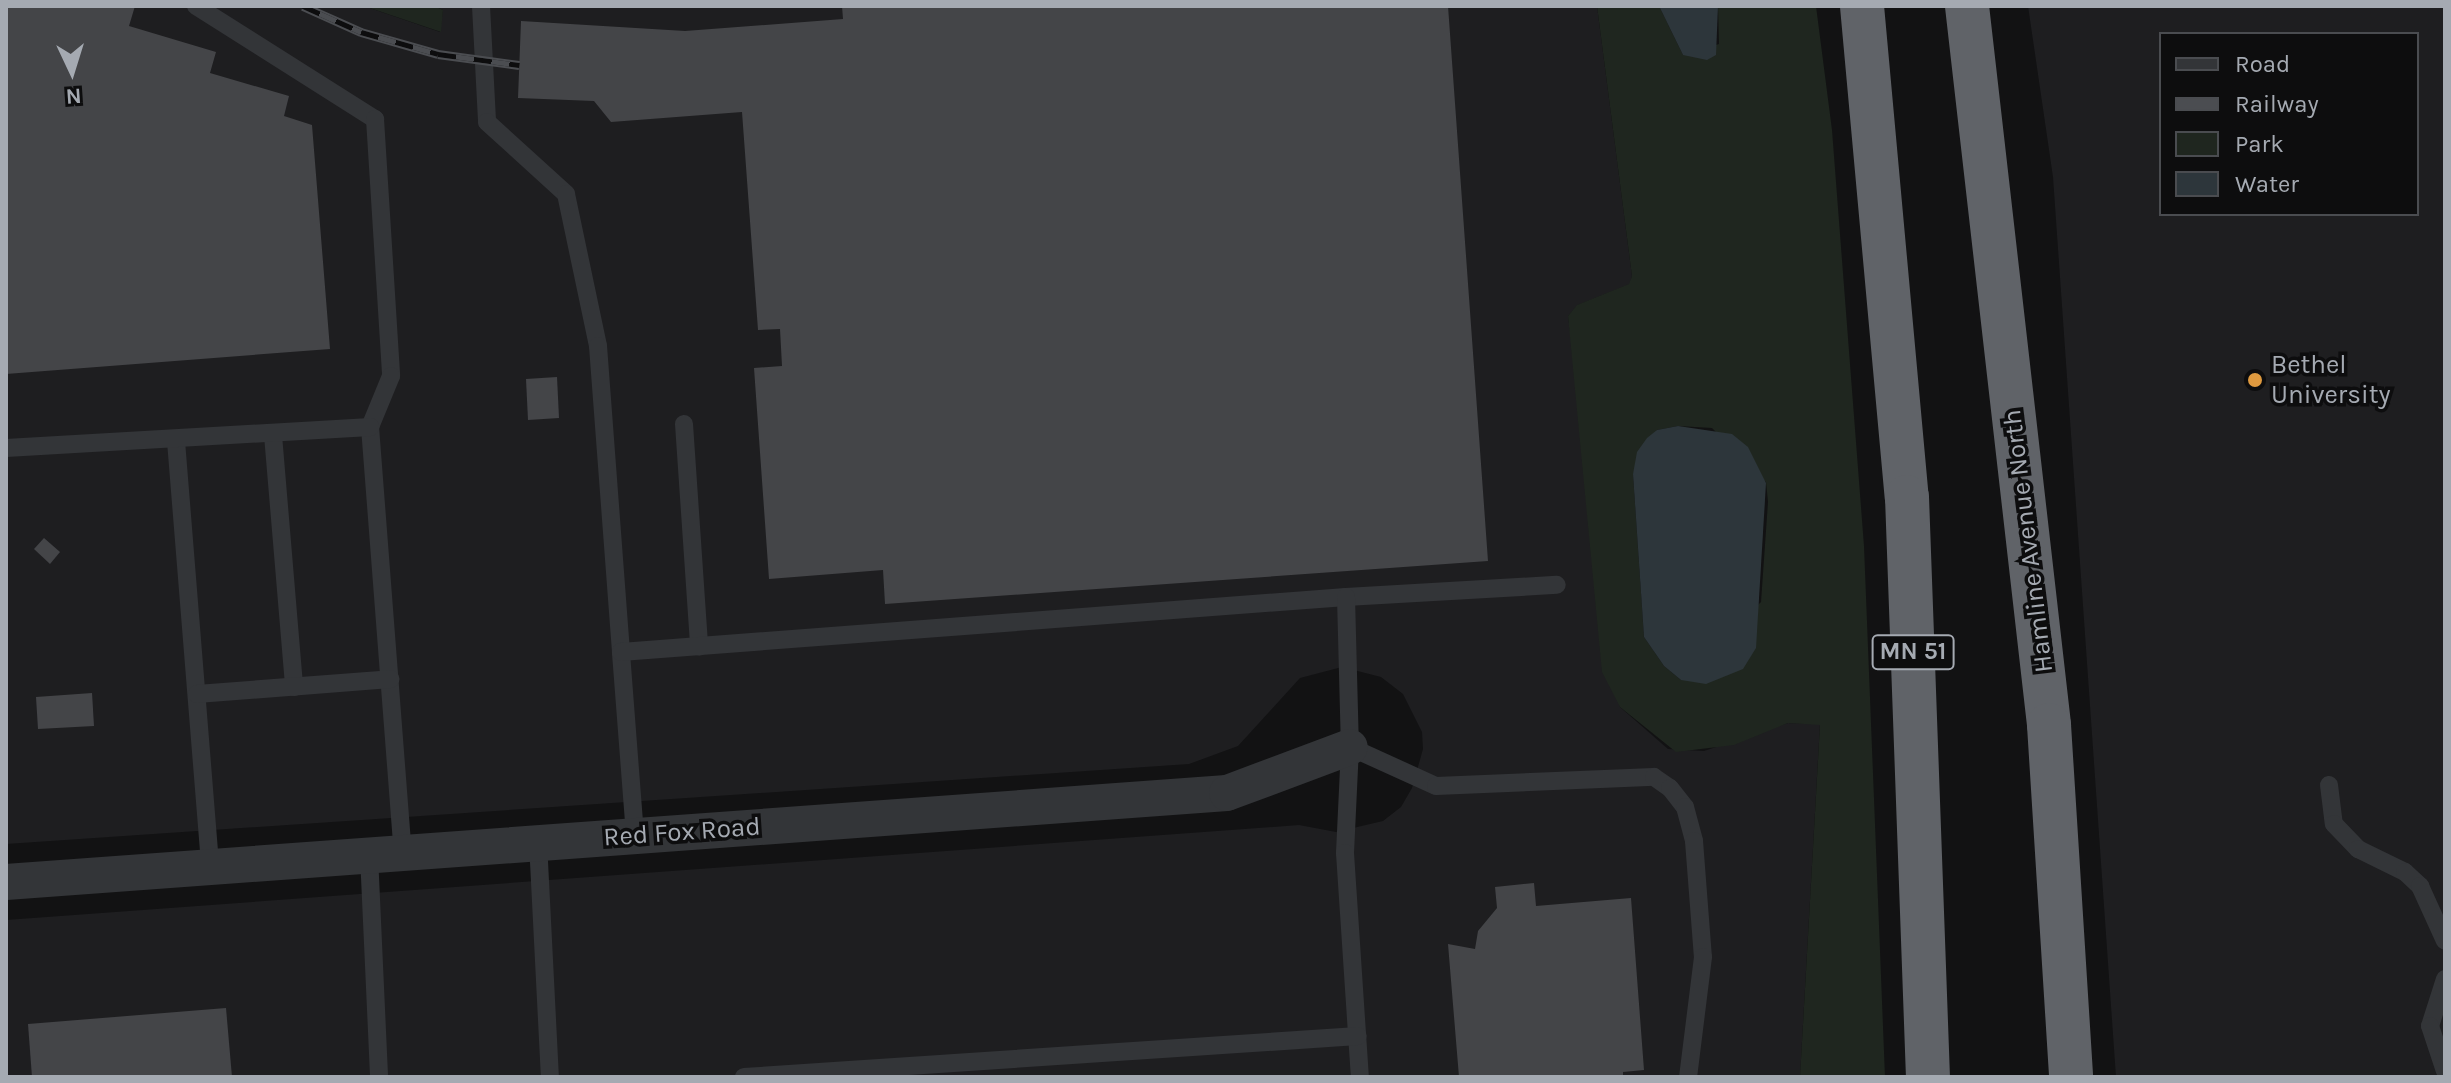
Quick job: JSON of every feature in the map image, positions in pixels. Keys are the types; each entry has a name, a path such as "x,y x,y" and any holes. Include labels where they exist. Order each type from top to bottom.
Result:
{"highway":[{"name":"MN 51","path":"1862,6 1907,497 1928,1077"},
{"name":"Hamline Avenue North","path":"1967,6 2049,725 2071,1077"}],"street":[{"name":"Red Fox Road","path":"6,882 1227,793 1350,747"}],"lane":[{"path":"196,6 375,119 391,376 370,427 390,679 379,1077"},
{"path":"481,6 487,122 566,194 598,346 635,835"},
{"path":"684,424 699,646"},
{"path":"6,448 176,441 370,427"},
{"path":"273,435 294,687"},
{"path":"176,441 210,867"},
{"path":"621,652 1346,597 1557,585"},
{"path":"1346,597 1350,747 1345,853 1360,1077"},
{"path":"197,694 390,679"},
{"path":"1350,747 1436,786 1654,777 1670,788 1685,807 1694,841 1703,957 1688,1077"},
{"path":"2329,785 2334,824 2358,849 2405,872 2420,886 2445,941"},
{"path":"538,842 550,1077"},
{"path":"2445,979 2430,1026 2445,1071"},
{"path":"744,1077 1358,1036"}],"shaded area":[{"path":"6,6 364,6 440,32 443,10 434,6 1597,6 1632,276 1630,284 1578,305 1568,316 1620,707 1668,749 1704,751 1788,723 1820,724 1800,1077 6,1077 6,920 1299,825 1336,832 1383,821 1401,807 1412,788 1423,749 1422,732 1403,694 1381,677 1342,667 1300,678 1238,746 1189,764 6,844"},
{"name":"Bethel University","path":"2028,6 2445,6 2445,1077 2116,1077 2053,177"}],"green space":[{"path":"364,6 434,6 443,10 441,32"},
{"path":"1597,6 1659,6 1683,55 1719,44 1718,6 1816,6 1832,130 1864,546 1885,1077 1800,1077 1820,725 1788,723 1734,745 1676,752 1620,707 1602,672 1568,316 1577,305 1629,284 1632,276","holes":["1678,426 1712,428 1766,482 1768,502 1761,602 1681,680 1664,666 1644,637 1633,474 1657,430"]}],"water":[{"path":"1659,6 1718,6 1716,55 1707,60 1683,55"},
{"path":"1678,426 1732,434 1748,447 1766,483 1756,648 1743,669 1706,684 1681,680 1664,666 1644,637 1633,474 1637,452 1647,438 1657,430"}],"building":[{"path":"6,6 135,6 129,26 216,52 210,73 289,96 284,116 312,125 330,349 6,374"},
{"path":"842,6 1448,6 1488,561 885,604 883,570 769,579 754,368 782,366 780,329 758,330 742,112 611,122 594,101 518,98 521,21 685,31 843,19"},
{"path":"557,377 559,418 528,420 526,379"},
{"path":"44,538 60,552 50,564 34,549"},
{"path":"92,693 94,726 38,729 36,697"},
{"path":"1534,883 1536,906 1631,898 1644,1070 1623,1072 1623,1077 1459,1077 1448,944 1475,949 1478,931 1497,908 1495,887"},
{"path":"226,1008 232,1077 32,1077 28,1024"}],"railway":[{"path":"303,6 361,32 438,54 519,65"}],"place":[{"name":"Bethel University","path":"2255,380"}]}
